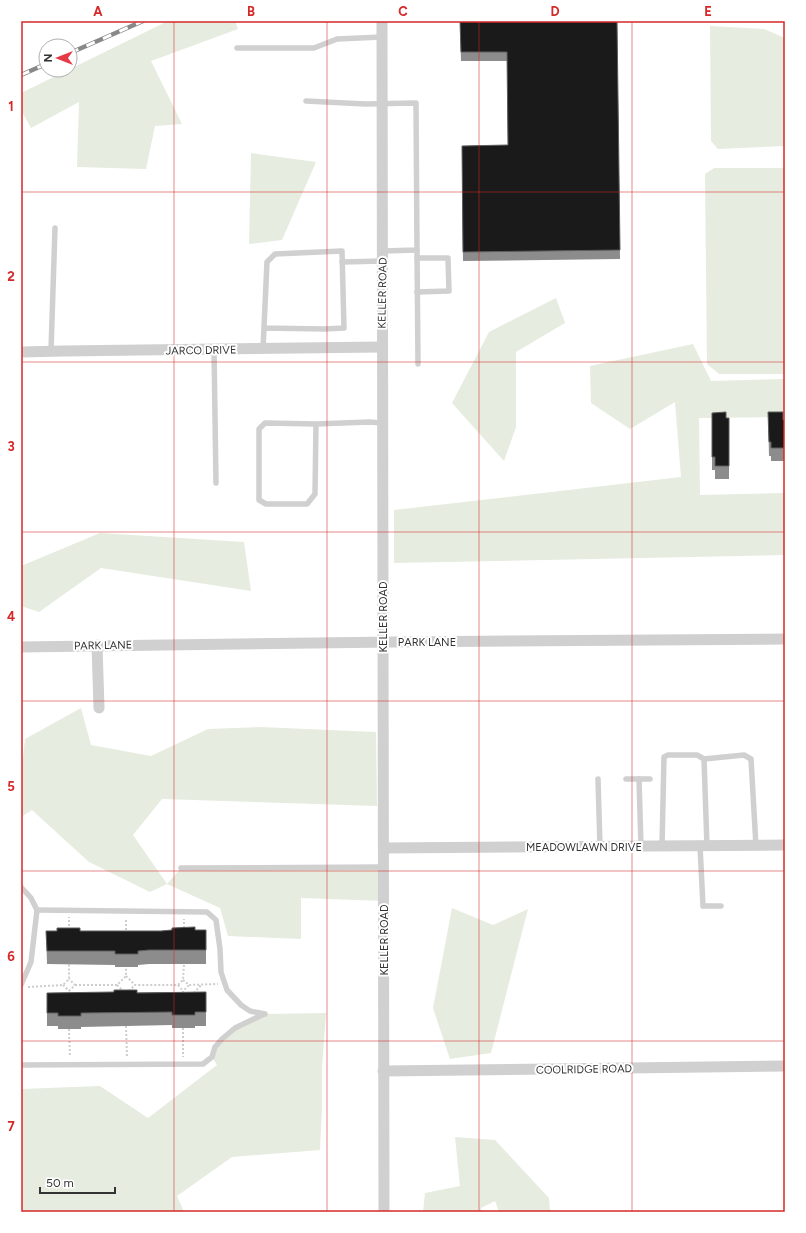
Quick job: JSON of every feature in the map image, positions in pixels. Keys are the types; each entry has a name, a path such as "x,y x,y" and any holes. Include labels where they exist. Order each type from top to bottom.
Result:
{"street":[{"name":"KELLER ROAD","path":"382,21 384,1212"},
{"name":"JARCO DRIVE","path":"21,352 382,347"},
{"name":"PARK LANE","path":"21,647 383,642 785,639"},
{"path":"97,645 99,708"},
{"name":"MEADOWLAWN DRIVE","path":"384,848 785,845"},
{"name":"COOLRIDGE ROAD","path":"383,1071 785,1066"}],"lane":[{"path":"237,48 314,48 337,39 382,37"},
{"path":"306,101 382,104 416,103 418,364"},
{"path":"51,351 55,228"},
{"path":"342,262 417,250"},
{"path":"263,349 267,262 275,254 342,251 344,328 264,328"},
{"path":"417,258 448,258 449,291 417,292"},
{"path":"214,349 216,483"},
{"path":"316,424 315,494 307,504 266,504 259,500 259,429 265,423 382,423"},
{"path":"662,846 664,757 668,755 697,755 704,759 744,755 752,759 756,846"},
{"path":"704,759 703,906 721,906"},
{"path":"598,779 600,847"},
{"path":"639,779 641,847"},
{"path":"626,780 650,779"},
{"path":"181,868 384,867"},
{"path":"21,887 31,898 38,910 31,962 21,986"},
{"path":"21,1065 203,1064 212,1057 216,1047 222,1039 234,1028 265,1014 250,1011 241,1005 227,990 221,972 220,949 216,920 207,912 38,910"}],"path":[{"path":"69,910 69,934"},
{"path":"126,911 126,938"},
{"path":"184,912 184,934"},
{"path":"69,964 69,979 75,985 117,985 126,976"},
{"path":"126,968 126,976 135,985 178,985 183,980 184,964"},
{"path":"21,986 62,985 69,979"},
{"path":"183,980 189,985 225,984"},
{"path":"62,985 69,991"},
{"path":"69,999 69,991 75,985"},
{"path":"117,985 126,994 135,985"},
{"path":"178,985 183,990 183,996"},
{"path":"183,990 189,985"},
{"path":"193,995 201,985"},
{"path":"126,1026 128,1064"},
{"path":"183,1028 183,1064"},
{"path":"69,1029 70,1065"}],"shaded area":[{"path":"168,21 235,21 238,29 151,61 182,124 155,126 146,169 77,167 79,102 31,128 21,110 21,93 52,78 78,78 78,65"},
{"path":"710,26 764,29 785,38 785,146 718,149 711,141"},
{"path":"251,153 316,162 282,240 249,244"},
{"path":"714,168 785,168 785,374 719,374 707,364 705,174"},
{"path":"556,298 565,323 516,352 516,427 504,461 452,403 489,332"},
{"path":"693,344 711,381 785,379 785,417 699,418 700,495 785,493 785,555 394,563 394,510 681,477 675,402 630,429 591,403 590,366"},
{"path":"100,533 244,542 251,591 101,568 39,612 21,606 21,566"},
{"path":"81,708 91,745 151,756 208,729 260,727 376,732 377,806 162,799 133,835 167,884 150,892 89,862 32,810 21,817 21,776 25,739"},
{"path":"384,867 384,901 301,898 301,939 228,936 220,908 167,884 181,868"},
{"path":"452,908 493,925 528,909 491,1053 450,1059 433,1008"},
{"path":"326,1013 322,1067 320,1150 232,1157 177,1196 184,1212 21,1212 21,1089 100,1086 148,1118 217,1065 212,1057 215,1047 235,1028 265,1014"},
{"path":"455,1137 495,1140 549,1198 550,1212 499,1212 495,1201 481,1208 482,1212 423,1212 425,1193 460,1186"}],"building":[{"path":"460,21 617,21 620,250 463,252 462,146 508,145 507,52 461,52"},
{"path":"726,412 726,418 729,418 729,466 715,466 715,457 712,457 712,413"},
{"path":"768,412 783,412 783,420 785,420 785,448 771,448 771,442 769,442"},
{"path":"195,927 195,930 206,930 206,950 149,950 138,951 138,954 115,954 115,951 47,951 46,931 57,931 57,928 80,928 80,931 161,931 172,930 172,928"},
{"path":"114,990 137,990 137,993 206,992 206,1012 195,1012 195,1015 172,1015 172,1012 81,1013 81,1016 58,1016 58,1013 47,1013 47,993 114,992"}],"railway":[{"path":"78,49 143,21"},
{"path":"21,75 38,68"}]}
